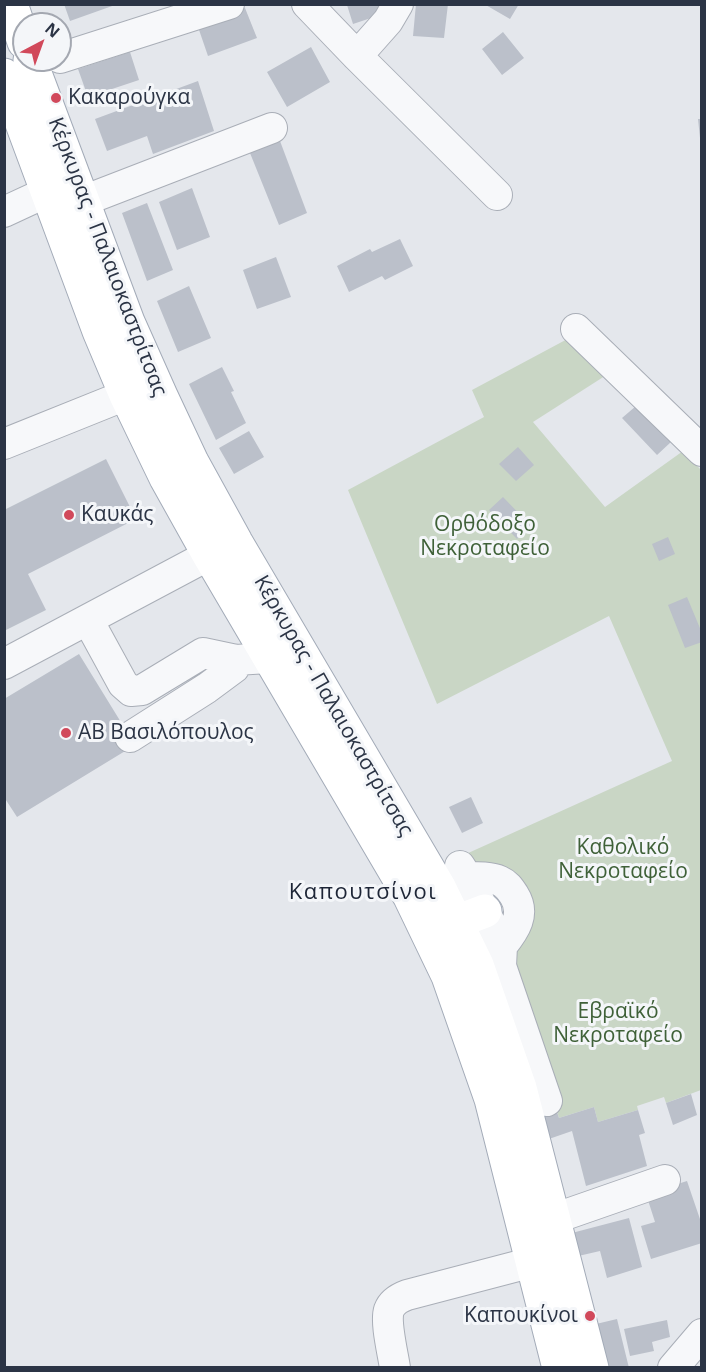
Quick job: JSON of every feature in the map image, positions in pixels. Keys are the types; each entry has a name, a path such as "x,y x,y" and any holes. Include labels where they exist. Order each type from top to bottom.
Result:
{"main road":[{"name":"Κέρκυρας - Παλαιοκαστρίτσας","path":"29,72 12,117 47,192 99,331 126,395 166,478 268,658 410,897 448,976 491,1099 560,1368"},
{"name":"Κέρκυρας - Παλαιοκαστρίτσας","path":"38,72 128,322 192,462 236,542 439,887 471,917 477,965 520,1054 520,1088 592,1368"}],"street":[{"path":"72,49 229,4"},
{"path":"308,4 497,195"},
{"path":"357,56 388,21 398,4"},
{"path":"83,201 272,128"},
{"path":"4,212 47,192"},
{"path":"576,329 702,451"},
{"path":"7,437 126,395"},
{"path":"4,664 209,555"},
{"path":"88,620 123,684 132,691 142,690 203,653 236,660 268,658"},
{"path":"130,737 207,688 234,668 236,660"},
{"path":"502,945 471,917 464,872 501,882 509,887 517,900 520,911 518,922 514,932 502,945 501,966 520,1054 547,1101"},
{"path":"553,1219 665,1180"},
{"path":"395,1368 388,1320 389,1308 394,1302 407,1295 533,1262"},
{"path":"672,1368 702,1334"}],"green space":[{"path":"573,336 608,374 533,422 605,507 683,451 701,470 701,1090 666,1103 664,1097 637,1106 638,1110 598,1122 594,1107 559,1118 507,945 523,906 474,874 466,854 672,761 609,616 437,704 348,490 484,417 472,390"}],"building":[{"path":"64,4 115,4 72,20 72,12 67,12"},
{"path":"416,4 448,4 444,38 413,36"},
{"path":"484,4 519,4 510,19"},
{"path":"347,5 390,5 392,11 353,24"},
{"path":"245,8 257,38 208,56 197,24"},
{"path":"503,32 524,58 502,75 482,49"},
{"path":"311,47 330,82 287,107 267,72"},
{"path":"130,52 139,80 88,97 78,69"},
{"path":"198,81 214,131 153,154 147,136 107,151 95,119"},
{"path":"698,119 702,119 702,138 700,138"},
{"path":"280,141 307,213 279,225 250,153"},
{"path":"192,188 210,237 177,250 159,202"},
{"path":"147,203 173,270 147,281 122,213"},
{"path":"400,239 413,266 385,280 382,276 349,292 337,266 370,249 372,252"},
{"path":"276,257 291,297 257,309 243,270"},
{"path":"189,286 211,338 178,352 157,301"},
{"path":"222,367 246,423 216,440 189,384"},
{"path":"636,406 671,442 657,455 622,418"},
{"path":"249,431 264,457 234,474 219,448"},
{"path":"518,447 534,465 516,481 499,464"},
{"name":"Καυκάς","path":"106,459 136,519 28,574 46,610 4,631 4,510"},
{"path":"503,497 530,525 517,539 489,510"},
{"path":"668,537 675,554 659,561 652,544"},
{"path":"687,597 702,633 702,642 685,648 668,605"},
{"name":"ΑΒ Βασιλόπουλος","path":"79,654 135,745 17,817 4,797 4,699"},
{"path":"471,797 483,823 462,833 449,807"},
{"path":"691,1094 697,1115 673,1125 666,1103"},
{"path":"594,1107 598,1122 638,1110 645,1133 639,1135 647,1166 586,1186 572,1131 546,1140 539,1113 556,1109 559,1118"},
{"path":"687,1181 702,1225 702,1243 651,1259 641,1226 655,1222 646,1194"},
{"path":"629,1218 642,1267 607,1278 600,1251 574,1257 568,1234"},
{"path":"617,1319 629,1368 607,1368 596,1324"},
{"path":"667,1320 670,1337 652,1342 654,1351 630,1356 624,1329"}],"place":[{"name":"Κακαρούγκα","path":"56,98"},
{"name":"Καυκάς","path":"69,515"},
{"name":"ΑΒ Βασιλόπουλος","path":"66,733"},
{"name":"Καπουκίνοι","path":"590,1316"}],"district":[{"name":"Καπουτσίνοι","path":"363,893"}],"park label":[{"name":"Ορθόδοξο Νεκροταφείο","path":"485,537"},
{"name":"Καθολικό Νεκροταφείο","path":"623,860"},
{"name":"Εβραϊκό Νεκροταφείο","path":"618,1024"}]}
